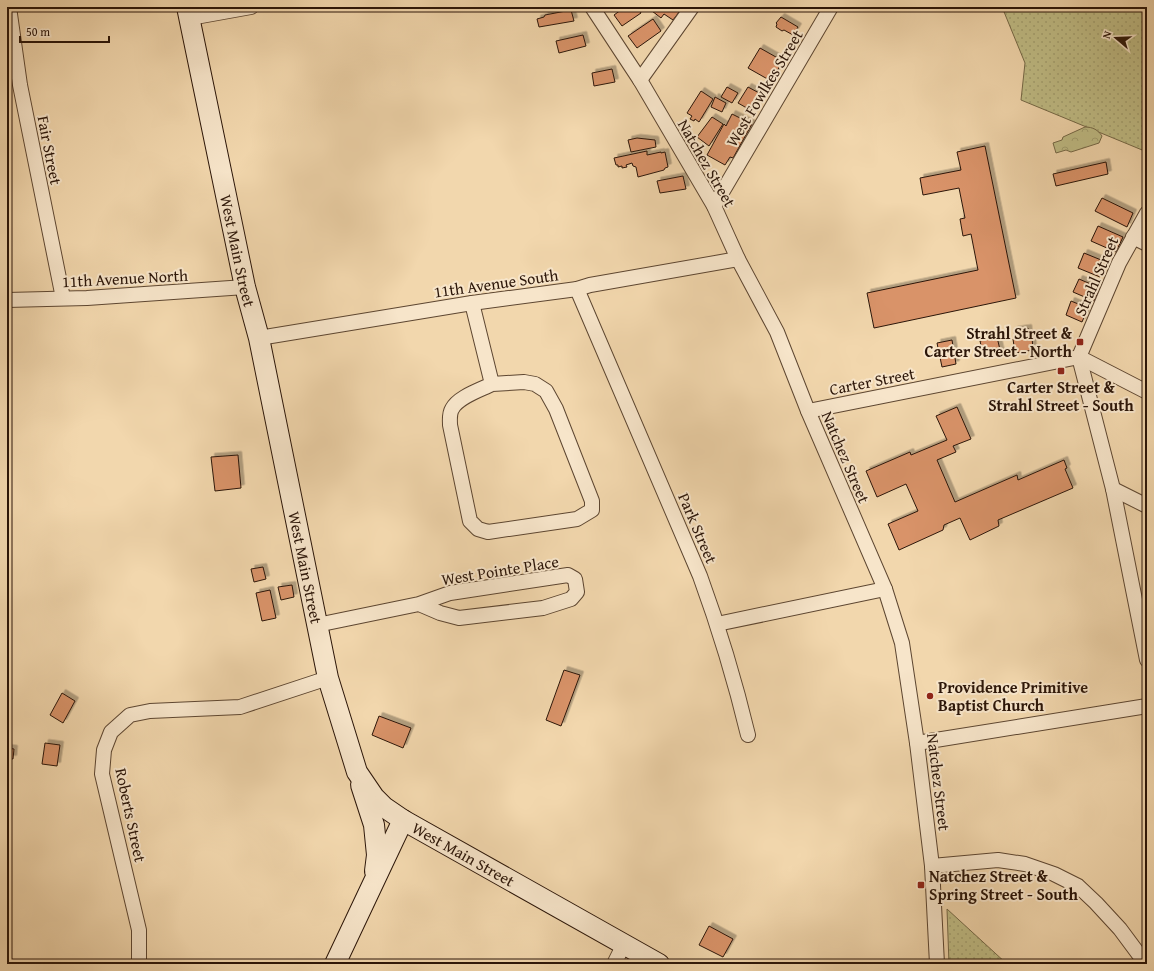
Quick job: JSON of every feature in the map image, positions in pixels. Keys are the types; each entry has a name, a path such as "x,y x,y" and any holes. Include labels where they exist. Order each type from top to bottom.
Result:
{"main road":[{"name":"West Main Street","path":"188,13 246,287 259,338 328,678 357,772 374,797 384,807 403,820 659,964"},
{"path":"357,772 374,825 377,854 374,884"},
{"path":"335,964 403,820"}],"street":[{"name":"Fair Street","path":"9,7 20,85 63,298"},
{"path":"188,13 251,7"},
{"name":"Natchez Street","path":"592,7 640,80 714,206 738,259 777,332 808,411 885,589 902,643 917,743 932,866 937,964"},
{"path":"640,80 692,7"},
{"name":"West Fowlkes Street","path":"714,206 831,7"},
{"name":"Strahl Street","path":"1079,357 1119,263 1147,213"},
{"path":"1133,237 1147,244"},
{"name":"11th Avenue South","path":"259,338 472,303 576,289 598,283 738,259"},
{"name":"11th Avenue North","path":"7,300 87,298 246,287"},
{"name":"Park Street","path":"576,289 700,576 740,698 748,735"},
{"path":"472,303 492,384"},
{"path":"1079,357 1147,392"},
{"path":"1079,357 1113,489 1147,660"},
{"name":"Carter Street","path":"808,411 1079,357"},
{"path":"524,382 535,384 546,391 556,409 592,501 592,510 577,519 488,532 478,528 470,521 450,425 450,414 452,408 464,397 492,384 524,382"},
{"path":"1113,489 1147,506"},
{"name":"West Pointe Place","path":"317,625 419,604 450,594 568,575 575,579 577,592 571,599 543,608 459,618 440,613 419,604"},
{"path":"717,624 885,589"},
{"name":"Roberts Street","path":"138,964 139,930 102,774 104,750 111,732 130,715 150,711 240,707 328,678"},
{"path":"917,743 1147,706"},
{"path":"932,866 998,860 1025,864 1054,874 1078,886 1096,902 1120,929 1146,964"},
{"path":"614,964 624,944"}],"green space":[{"path":"1002,7 1147,7 1147,152 1021,100 1025,63"},
{"path":"1085,127 1093,128 1102,136 1099,143 1071,152 1066,150 1056,153 1053,143 1062,140 1063,137"},
{"path":"947,909 1007,964 949,964"}],"building":[{"path":"625,7 637,7 641,13 622,26 614,15"},
{"path":"655,7 683,7 673,20 664,14 661,18 652,11"},
{"path":"571,10 574,21 539,27 537,19 544,17 545,15"},
{"path":"781,17 798,27 793,35 776,27 776,23"},
{"path":"653,19 661,31 637,48 628,36"},
{"path":"583,35 586,46 559,53 556,41"},
{"path":"760,48 783,61 771,81 748,68"},
{"path":"612,69 615,82 594,86 592,73"},
{"path":"727,87 738,93 732,103 721,97"},
{"path":"748,87 761,94 760,98 762,100 752,111 738,103"},
{"path":"701,91 713,99 699,122 695,119 694,121 690,119 692,116 687,113"},
{"path":"715,97 726,103 722,112 711,107"},
{"path":"732,114 752,124 733,158 730,157 725,165 707,155 724,124 726,126"},
{"path":"712,117 723,124 709,146 697,137"},
{"path":"637,138 655,140 656,147 631,152 628,140"},
{"path":"985,146 1016,298 874,328 867,293 978,270 971,234 963,236 960,219 965,218 959,188 923,195 920,178 961,170 957,152"},
{"path":"647,151 647,155 665,152 668,167 664,170 638,177 636,167 633,166 632,163 626,165 627,167 622,168 622,166 618,167 618,165 616,165 614,158"},
{"path":"1106,162 1108,174 1056,186 1053,174"},
{"path":"683,176 686,189 660,193 657,181"},
{"path":"1102,198 1133,213 1127,227 1095,211"},
{"path":"1098,226 1123,237 1116,252 1091,241"},
{"path":"1084,253 1106,262 1100,277 1078,268"},
{"path":"1079,279 1100,288 1094,301 1073,292"},
{"path":"1071,301 1088,308 1082,322 1066,315"},
{"path":"1028,328 1029,337 1032,337 1033,350 1015,353 1013,339 1015,339 1014,330"},
{"path":"997,337 1001,354 984,358 980,341"},
{"path":"952,340 956,364 942,367 937,343"},
{"path":"957,407 971,439 953,446 956,452 937,460 955,502 1017,475 1018,480 1064,460 1067,468 1065,469 1073,488 998,520 999,526 970,540 960,518 944,525 943,530 899,550 888,524 918,511 906,484 877,497 866,471 910,452 911,455 947,440 936,416"},
{"path":"238,455 241,488 215,491 211,457"},
{"path":"263,567 266,579 254,582 251,569"},
{"path":"292,585 294,597 281,600 278,587"},
{"path":"270,590 276,618 262,621 256,593"},
{"path":"564,670 580,675 561,726 546,720"},
{"path":"62,693 75,701 63,723 50,715"},
{"path":"379,716 411,728 403,748 372,735"},
{"path":"45,743 60,745 57,766 42,764"},
{"path":"7,748 14,749 13,759 7,758"},
{"path":"709,926 733,939 723,957 699,945"}],"waterway":[{"path":"7,946 12,964"}],"place":[{"name":"Strahl Street & Carter Street - North","path":"1080,342"},
{"name":"Carter Street & Strahl Street - South","path":"1061,371"},
{"name":"Providence Primitive Baptist Church","path":"930,696"},
{"name":"Natchez Street & Spring Street - South","path":"921,885"}]}
